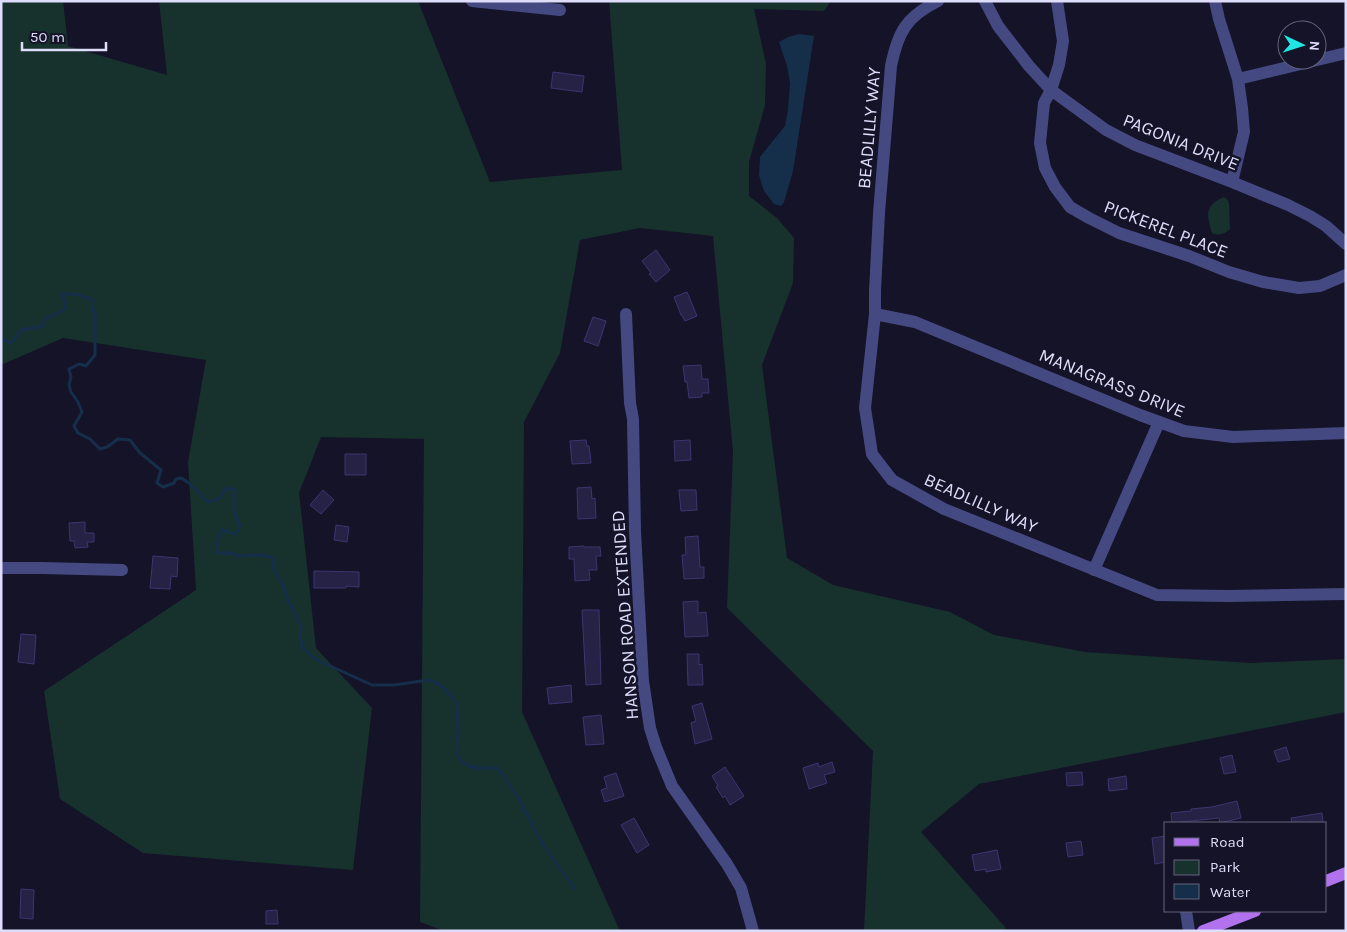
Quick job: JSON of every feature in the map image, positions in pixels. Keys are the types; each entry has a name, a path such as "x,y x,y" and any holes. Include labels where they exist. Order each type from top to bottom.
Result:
{"main road":[{"path":"1327,881 1346,873"},
{"path":"1203,931 1220,928 1253,912"}],"street":[{"path":"472,1 560,10"},
{"name":"BEADLILLY WAY","path":"938,1 914,15 904,28 894,52 891,66 878,222 874,292 875,314 865,408 872,454 892,480 944,509 1156,595 1346,594"},
{"name":"PAGONIA DRIVE","path":"986,1 998,26 1029,66 1051,90 1106,130 1135,145 1288,205 1326,226 1346,244"},
{"name":"PICKEREL PLACE","path":"1057,1 1063,41 1059,65 1051,90 1044,103 1040,143 1045,168 1055,187 1070,207 1119,233 1263,282 1299,288 1320,286 1346,275"},
{"path":"1215,1 1238,79 1242,108 1244,132 1232,182"},
{"path":"1327,58 1346,53"},
{"path":"1238,79 1277,70"},
{"name":"HANSON ROAD EXTENDED","path":"626,314 630,403 633,419 634,531 643,681 650,728 672,786 727,864 741,888 753,931"},
{"name":"MANAGRASS DRIVE","path":"875,314 915,322 1184,431 1233,437 1346,433"},
{"path":"1094,570 1159,422"},
{"path":"1,568 122,570"},
{"path":"1186,912 1189,931"}],"green space":[{"path":"1,1 63,1 68,46 167,75 159,1 418,1 490,182 622,170 609,1 831,1 824,11 754,9 766,64 765,105 749,162 749,196 777,218 794,238 793,283 762,365 787,558 833,585 950,612 994,635 1085,652 1250,663 1346,659 1346,712 979,784 921,832 1005,927 1006,931 864,931 873,751 727,608 733,452 713,236 640,228 580,240 560,353 524,422 522,712 620,931 445,931 420,922 424,439 321,437 299,493 316,648 372,708 353,870 143,853 60,799 44,691 196,590 188,462 206,360 63,338 1,365"},
{"path":"1224,197 1228,200 1229,204 1230,229 1222,234 1215,234 1212,233 1208,215 1213,203"}],"water":[{"path":"799,34 814,36 793,171 784,202 781,206 774,204 764,191 759,175 760,157 785,126 788,110 790,83 787,66 779,42"}],"building":[{"path":"553,72 584,76 582,92 551,88"},
{"path":"656,250 670,270 656,282 642,261"},
{"path":"687,292 697,316 685,321 674,297"},
{"path":"593,317 606,321 598,346 584,341"},
{"path":"701,365 702,379 708,379 709,393 702,393 702,397 689,398 683,366"},
{"path":"586,440 587,446 589,446 591,463 572,464 570,441"},
{"path":"690,440 691,460 675,461 674,441"},
{"path":"345,454 366,454 366,475 345,475"},
{"path":"591,487 592,499 595,498 596,518 578,519 577,488"},
{"path":"323,490 334,500 321,514 310,505"},
{"path":"679,490 696,490 697,510 681,511"},
{"path":"85,522 85,533 94,533 94,542 87,542 88,547 75,548 74,541 70,541 69,523"},
{"path":"336,525 349,527 347,542 334,540"},
{"path":"698,536 700,567 704,567 704,578 684,579 682,555 686,555 685,537"},
{"path":"569,547 600,547 601,556 596,556 597,570 589,570 590,580 575,581 574,559 569,559"},
{"path":"153,556 178,558 177,577 171,576 170,589 150,588"},
{"path":"314,571 359,572 359,587 314,588"},
{"path":"698,601 698,613 706,612 708,636 685,637 683,602"},
{"path":"582,610 599,610 601,684 586,685"},
{"path":"21,634 36,635 34,664 18,662"},
{"path":"687,654 699,654 699,665 702,664 703,685 688,685"},
{"path":"571,685 572,702 549,704 547,688"},
{"path":"702,703 712,739 695,744 691,723 696,721 692,706"},
{"path":"601,715 604,744 586,745 583,717"},
{"path":"1286,747 1290,759 1278,762 1274,751"},
{"path":"1232,755 1236,772 1224,774 1220,758"},
{"path":"832,762 835,772 824,775 827,783 809,789 803,768 818,763 819,767"},
{"path":"725,767 744,796 730,805 725,796 723,798 716,787 718,786 712,776"},
{"path":"1082,772 1083,785 1067,786 1066,773"},
{"path":"616,773 624,796 605,802 601,790 607,788 604,777"},
{"path":"1126,776 1127,789 1109,791 1108,779"},
{"path":"1237,801 1241,818 1224,822 1220,822 1219,818 1172,822 1171,813"},
{"path":"1322,813 1323,822 1292,822 1291,818"},
{"path":"634,818 649,845 637,853 621,825"},
{"path":"1164,836 1164,862 1155,864 1152,838"},
{"path":"1081,841 1083,855 1068,857 1066,843"},
{"path":"997,850 1001,869 986,872 986,869 975,871 972,855"},
{"path":"21,889 34,890 33,919 20,918"},
{"path":"277,910 278,924 266,924 266,911"}],"waterway":[{"path":"1,339 11,343 21,330 43,326 45,318 51,317 65,309 62,294 78,295 93,300 95,355 86,366 79,364 69,369 71,392 82,412 74,426 78,433 90,439 100,449 107,447 118,439 130,440 140,453 161,470 157,483 163,487 181,478 189,483 208,502 218,499 228,488 234,490 234,512 240,525 236,534 221,530 217,553 230,553 239,556 261,555 274,558 273,568 284,587 288,601 301,626 302,647 315,659 372,685 394,685 429,680 437,683 452,696 457,703 458,732 456,753 461,762 475,768 496,768 502,773 520,801 540,840 574,888"}]}
